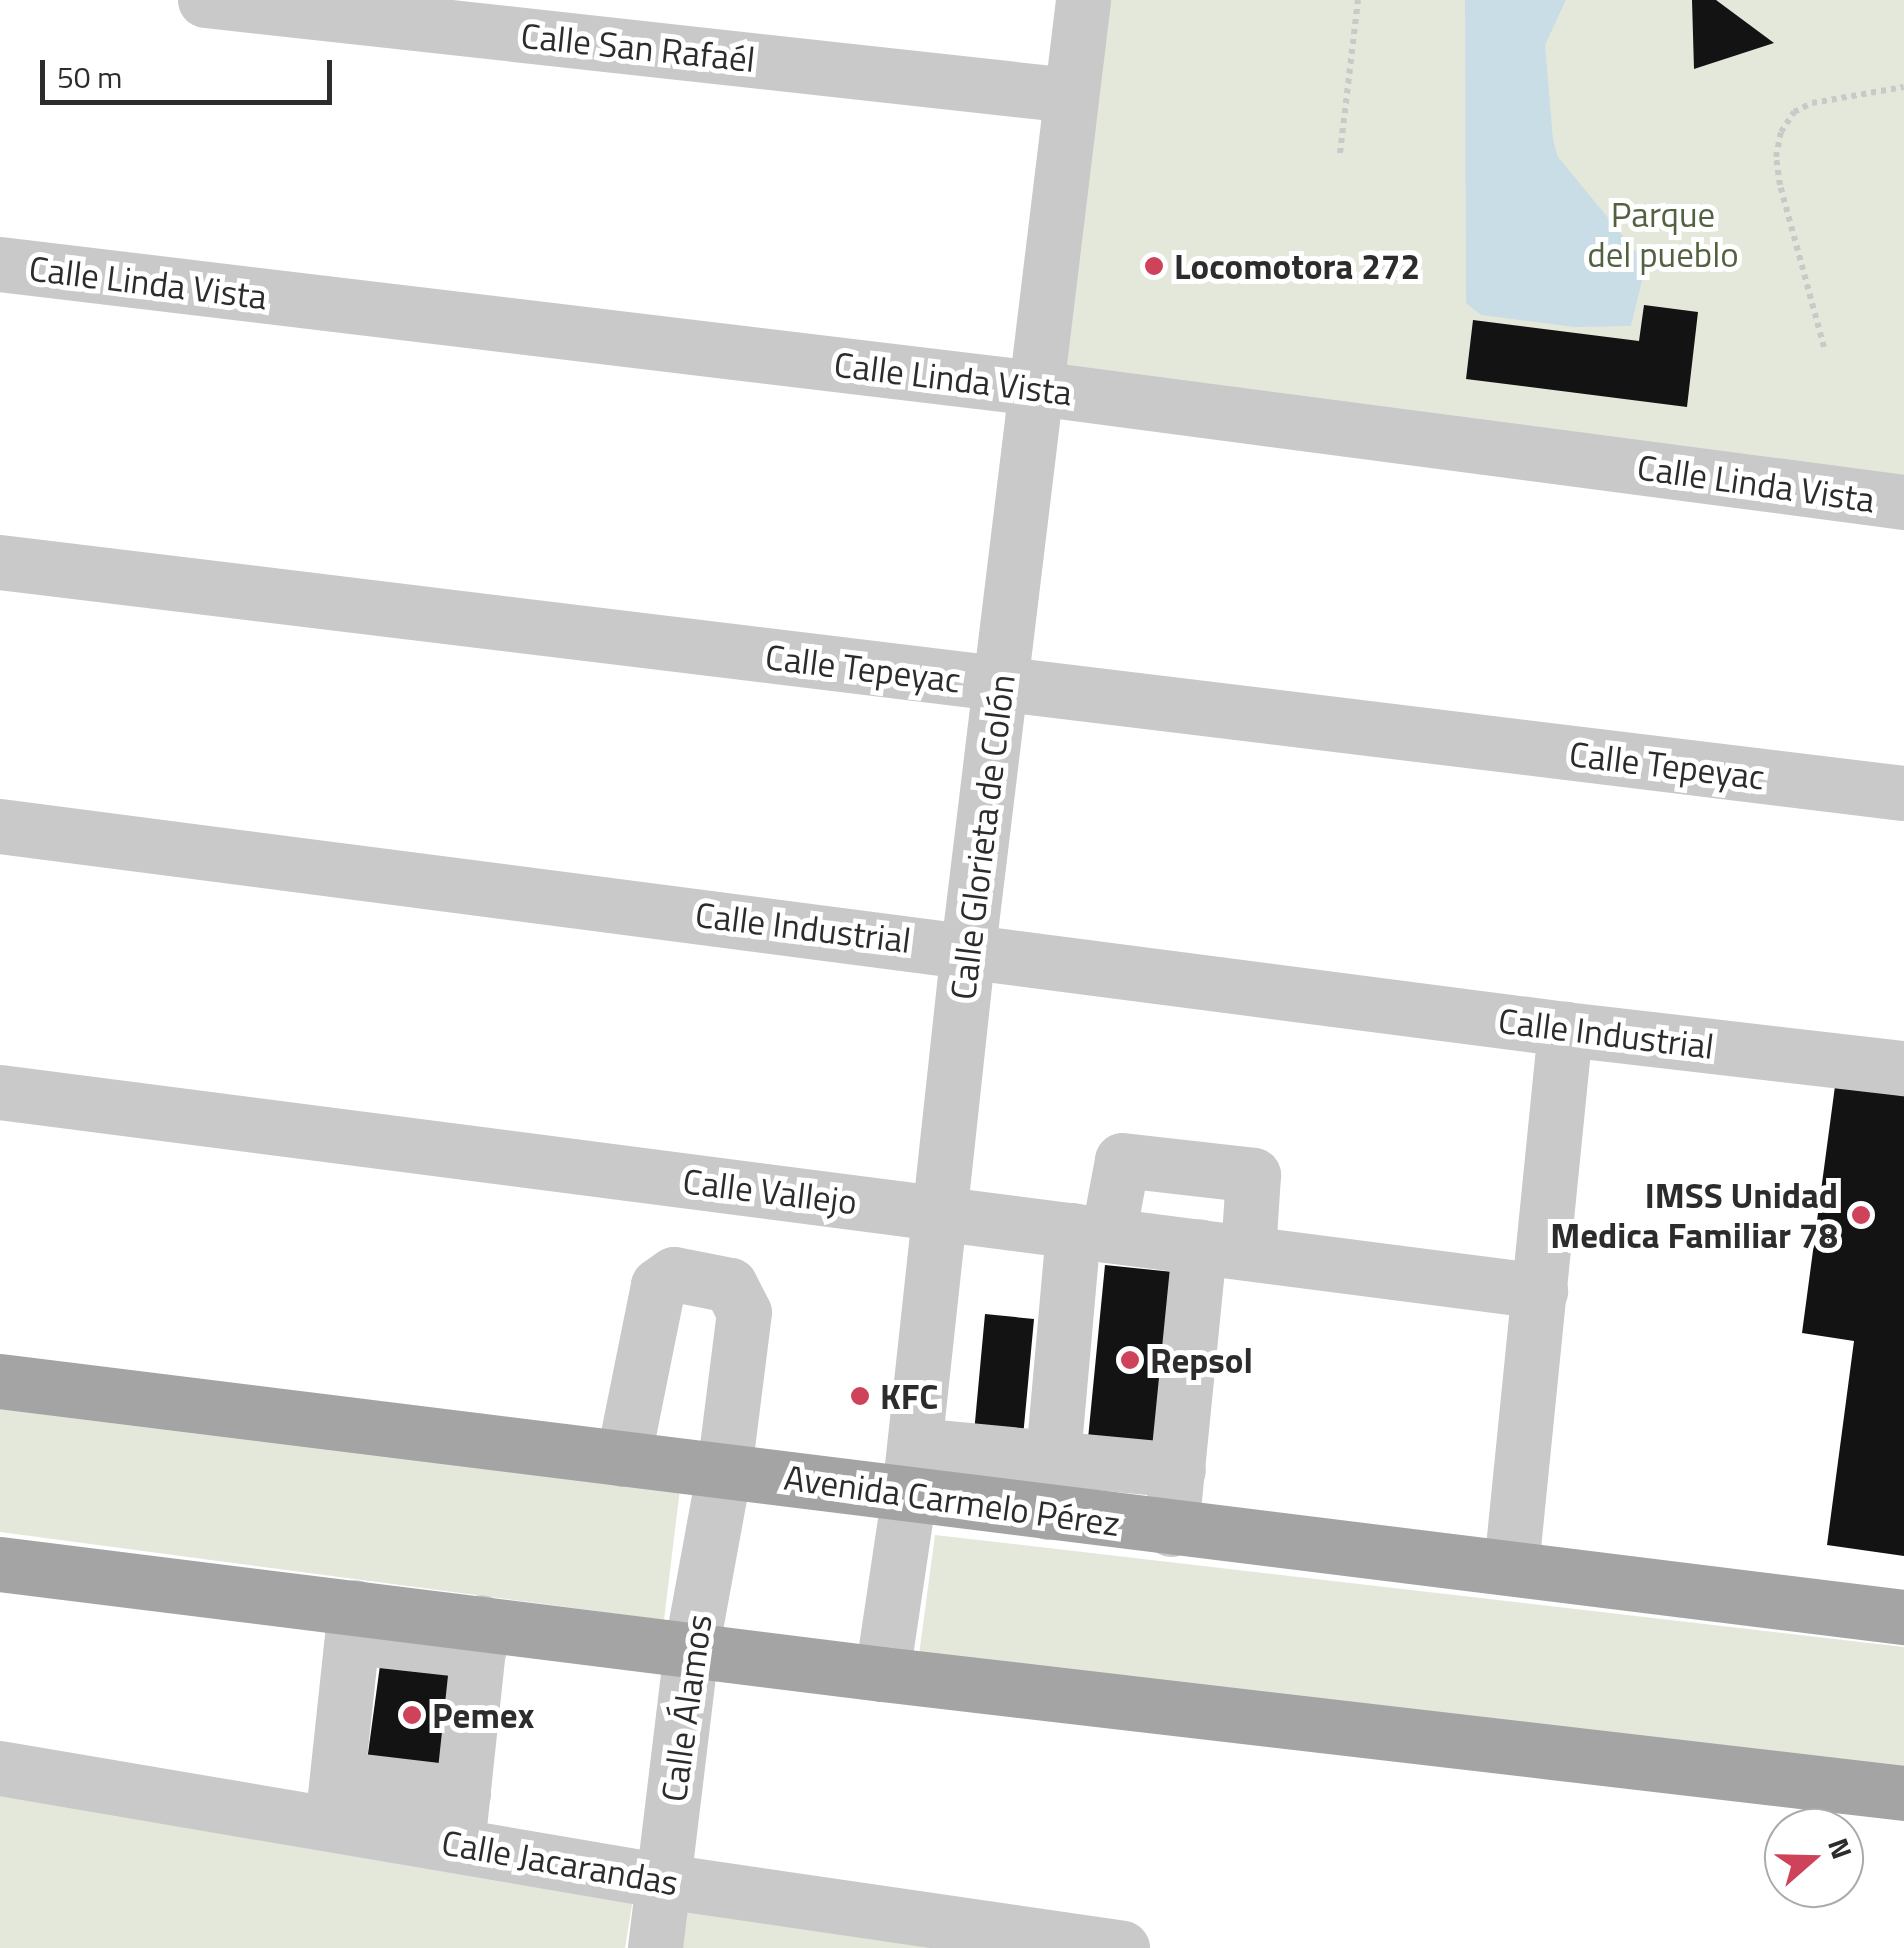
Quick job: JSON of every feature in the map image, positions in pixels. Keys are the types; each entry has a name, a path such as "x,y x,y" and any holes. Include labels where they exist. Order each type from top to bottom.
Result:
{"main road":[{"name":"Avenida Carmelo Pérez","path":"0,1381 724,1470 931,1471 1048,1512 1904,1617"},
{"path":"0,1564 354,1622 480,1636 691,1650 1904,1793"}],"street":[{"name":"Calle San Rafaél","path":"205,0 1070,94"},
{"name":"Calle Glorieta de Colón","path":"882,1674 931,1471 955,1227 968,948 1083,0"},
{"name":"Calle Linda Vista","path":"0,264 1036,388 1904,502"},
{"name":"Calle Tepeyac","path":"0,562 1904,794"},
{"name":"Calle Industrial","path":"0,826 968,948 1565,1029 1904,1068"},
{"path":"1511,1567 1565,1029"},
{"name":"Calle Vallejo","path":"0,1092 955,1227 1540,1292"},
{"path":"1048,1512 1052,1458 1084,1239 1122,1160 1253,1175 1215,1254 1178,1470 1172,1529"},
{"name":"Calle Álamos","path":"624,1459 658,1285 674,1274 730,1285 744,1312 724,1470 691,1650 655,1948"},
{"path":"931,1471 1052,1458 1178,1470"},
{"path":"335,1801 354,1622"},
{"path":"460,1819 480,1636"},
{"name":"Calle Jacarandas","path":"0,1768 335,1801 460,1819 664,1881 1122,1948"}],"path":[{"path":"1340,154 1358,0"},
{"path":"1824,347 1780,185 1776,157 1781,132 1794,112 1812,103 1904,87"}],"green space":[{"name":"Parque del pueblo","path":"1084,0 1904,0 1904,502 1036,388"},
{"path":"0,1398 680,1489 664,1620 0,1532"},
{"path":"935,1535 1904,1647 1904,1779 917,1670"},
{"path":"0,1791 634,1893 625,1948 0,1948"},
{"path":"676,1904 967,1948 671,1948"}],"water":[{"path":"1465,0 1566,0 1545,45 1553,139 1558,157 1646,264 1631,326 1575,327 1481,315 1466,303"}],"building":[{"path":"1692,0 1716,0 1774,43 1694,69"},
{"path":"1644,305 1698,312 1687,407 1466,379 1473,320 1639,341"},
{"name":"IMSS Unidad Medica Familiar 78","path":"1835,1086 1904,1096 1904,1556 1827,1545 1854,1341 1802,1333"},
{"name":"Repsol","path":"1105,1265 1173,1272 1155,1455 1087,1449"},
{"path":"985,1314 1034,1319 1023,1437 974,1433"},
{"name":"Pemex","path":"381,1658 458,1669 444,1772 367,1761"}],"place":[{"name":"Locomotora 272","path":"1154,266"},
{"name":"IMSS Unidad Medica Familiar 78","path":"1861,1215"},
{"name":"Repsol","path":"1130,1360"},
{"name":"KFC","path":"860,1396"},
{"name":"Pemex","path":"412,1715"}]}
